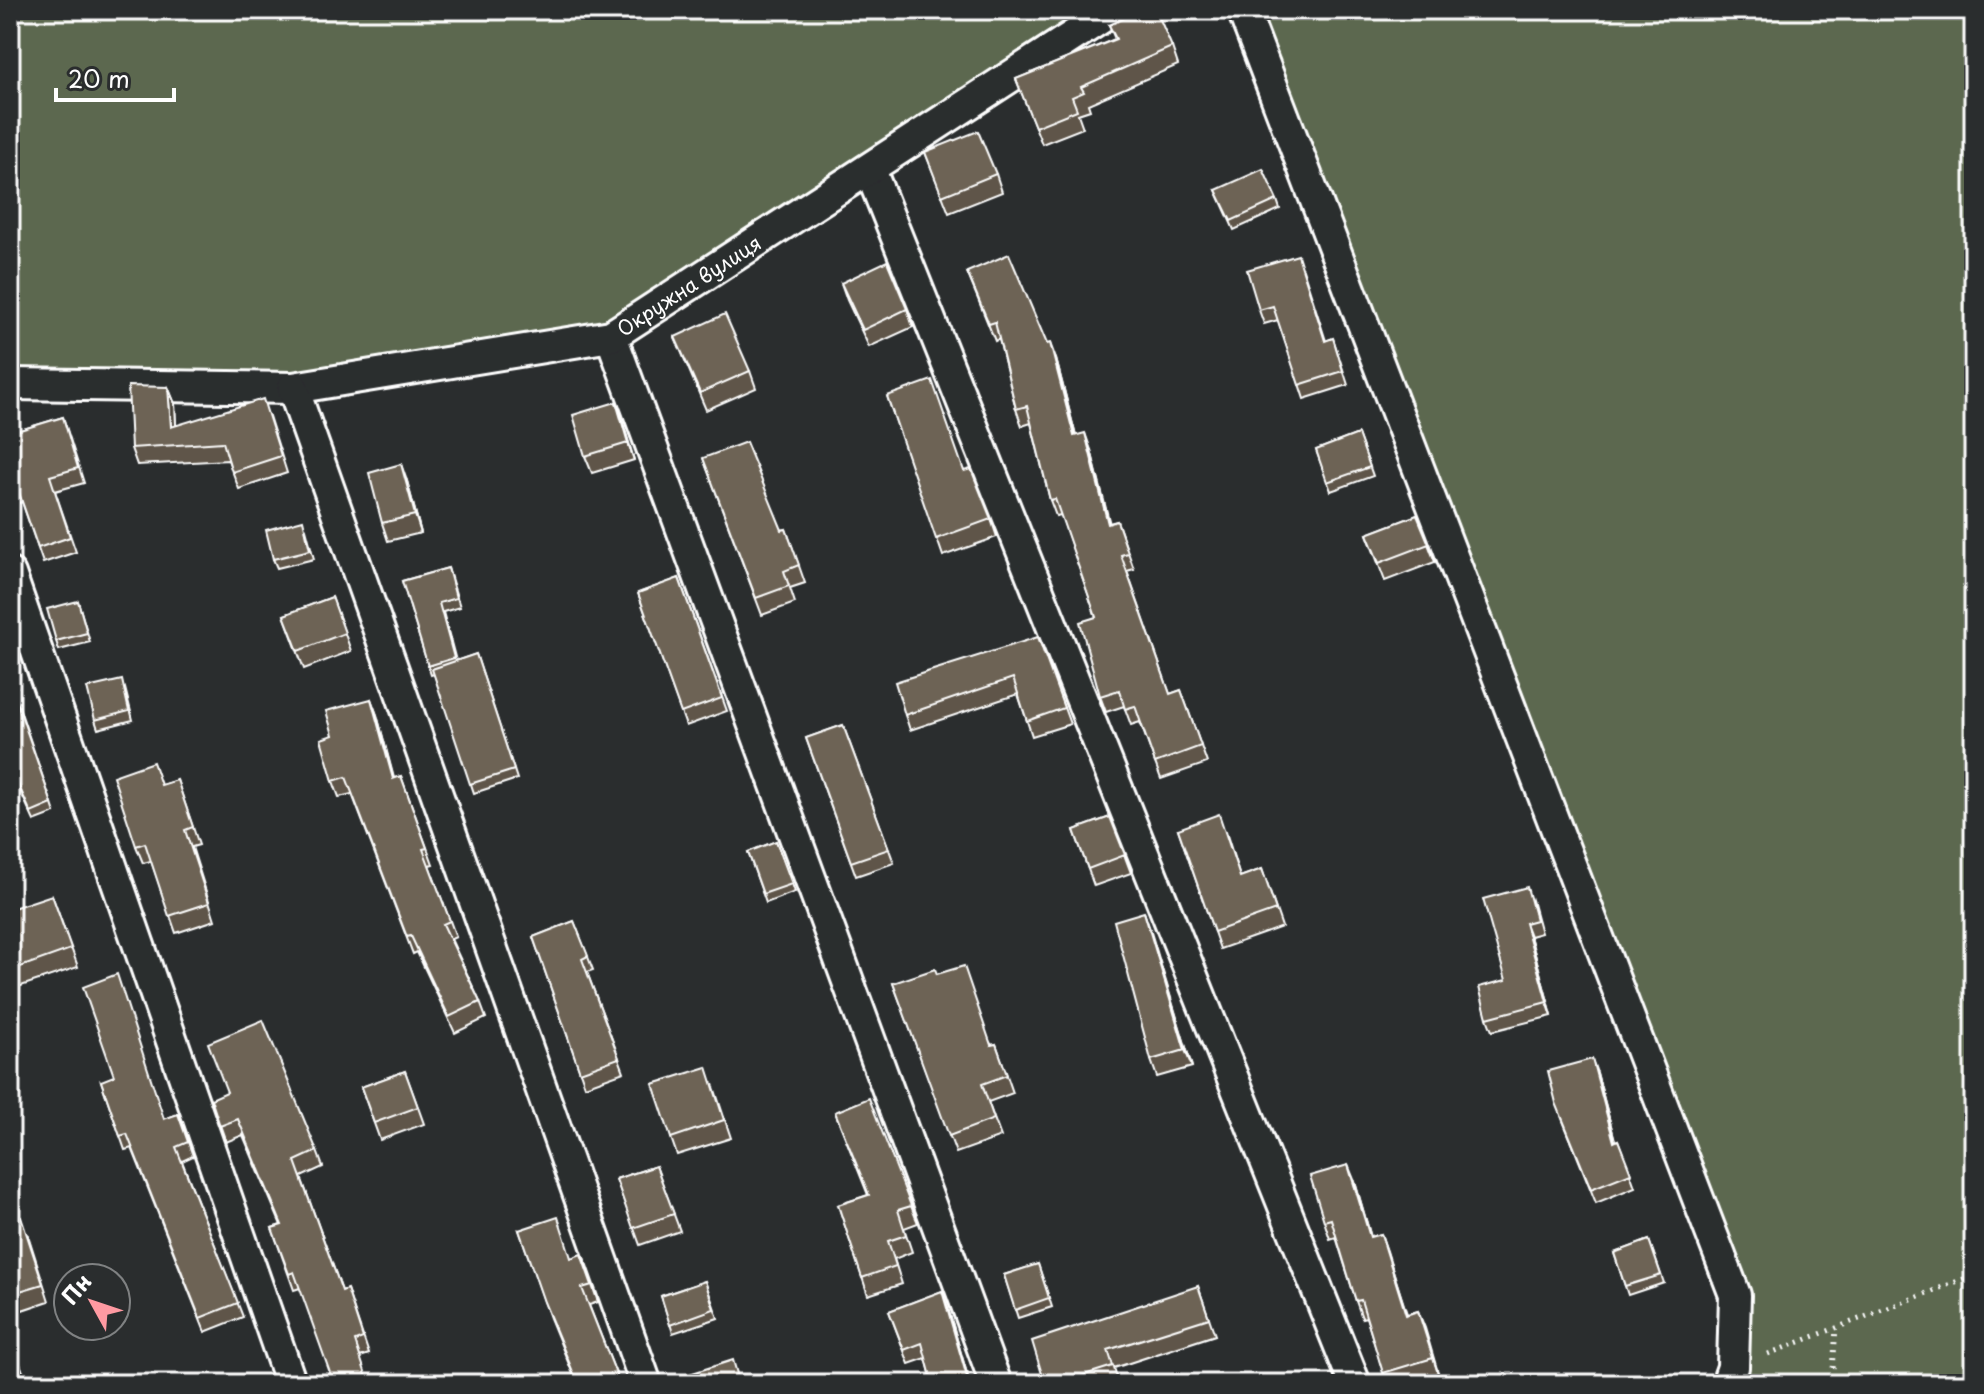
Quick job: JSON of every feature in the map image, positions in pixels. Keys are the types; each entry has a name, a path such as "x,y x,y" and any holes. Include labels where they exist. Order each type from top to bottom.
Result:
{"street":[{"name":"Окружна вулиця","path":"10,384 293,388 611,336 1113,10"},
{"path":"1243,10 1735,1295 1730,1376"},
{"path":"870,170 1355,1384"},
{"path":"611,336 996,1384"},
{"path":"293,388 646,1384"},
{"path":"10,574 291,1384"}],"path":[{"path":"1730,1376 1836,1328 1974,1275"},
{"path":"1832,1384 1836,1328"}],"green space":[{"path":"10,10 1113,10 611,336 293,388 10,384"},
{"path":"1243,10 1974,10 1974,1384 1727,1384 1734,1295"}],"building":[{"path":"1143,10 1156,10 1172,47 1081,87 1084,92 1072,97 1077,110 1035,127 1016,79 1116,39 1109,25"},
{"path":"978,131 996,174 942,196 925,152"},
{"path":"1263,169 1277,200 1231,221 1216,190"},
{"path":"1009,254 1047,344 1050,343 1074,436 1085,433 1108,524 1117,521 1128,553 1121,555 1170,694 1181,690 1201,746 1155,763 1135,706 1125,709 1119,690 1100,696 1080,622 1096,617 1055,499 1050,500 1027,406 1016,409 995,322 989,324 967,272"},
{"path":"1298,255 1325,341 1333,338 1343,371 1299,385 1273,306 1259,310 1247,270"},
{"path":"887,261 907,309 863,330 841,283"},
{"path":"725,314 750,371 700,393 675,337"},
{"path":"932,380 964,471 971,469 991,519 936,539 887,396"},
{"path":"128,386 168,387 171,427 263,399 281,456 232,472 223,442 131,448"},
{"path":"616,402 628,443 585,456 573,415"},
{"path":"63,417 78,468 50,476 70,537 38,548 17,487 10,489 10,433"},
{"path":"1358,434 1370,467 1327,482 1316,450"},
{"path":"746,442 799,565 784,571 789,586 756,598 703,458"},
{"path":"401,464 415,515 382,523 369,473"},
{"path":"1417,515 1429,544 1379,563 1367,534"},
{"path":"303,520 310,550 273,559 266,530"},
{"path":"448,568 456,598 439,603 454,658 428,666 402,581"},
{"path":"679,578 722,698 681,713 638,593"},
{"path":"332,597 345,633 298,651 284,615"},
{"path":"78,601 87,633 56,641 47,609"},
{"path":"1038,637 1064,708 1027,721 1013,678 905,715 895,682"},
{"path":"476,654 514,770 470,784 432,669"},
{"path":"122,680 129,711 95,720 87,688"},
{"path":"10,683 52,804 31,813 10,766"},
{"path":"371,699 393,779 401,776 427,848 423,849 450,921 443,924 480,1002 449,1017 411,936 407,937 346,777 333,781 321,739 333,735 326,711"},
{"path":"843,725 889,849 851,862 806,738"},
{"path":"153,762 161,785 177,780 193,827 185,830 209,903 169,916 145,843 136,846 113,776"},
{"path":"1219,814 1240,877 1262,869 1276,910 1214,932 1178,829"},
{"path":"1110,817 1125,855 1088,869 1074,830"},
{"path":"776,841 792,884 763,894 748,852"},
{"path":"1527,887 1536,920 1525,923 1547,1002 1487,1018 1479,987 1506,980 1483,899"},
{"path":"52,895 71,949 12,970 10,909"},
{"path":"1144,912 1185,1050 1151,1060 1114,921"},
{"path":"574,921 588,956 582,959 619,1058 580,1072 533,937"},
{"path":"964,966 991,1045 996,1044 1007,1075 982,1084 994,1119 949,1136 893,983 935,969 937,974"},
{"path":"117,974 164,1119 178,1114 188,1142 176,1147 238,1303 200,1318 127,1134 120,1136 101,1081 114,1076 83,987"},
{"path":"263,1020 317,1151 295,1161 342,1291 347,1289 363,1338 355,1341 369,1384 334,1384 294,1272 289,1274 272,1228 282,1225 238,1119 220,1126 211,1099 227,1092 208,1043"},
{"path":"1592,1059 1614,1142 1618,1140 1631,1173 1591,1189 1556,1103 1548,1071"},
{"path":"707,1067 724,1120 671,1138 653,1084"},
{"path":"405,1071 418,1107 374,1123 361,1087"},
{"path":"869,1098 911,1206 898,1210 906,1235 888,1241 896,1266 862,1278 838,1205 869,1195 835,1112"},
{"path":"1348,1165 1370,1237 1381,1234 1406,1315 1418,1311 1433,1358 1383,1373 1361,1300 1356,1301 1331,1219 1324,1221 1310,1176"},
{"path":"656,1166 674,1214 633,1228 616,1179"},
{"path":"21,1217 43,1284 10,1294 10,1221"},
{"path":"558,1217 571,1258 581,1254 592,1285 582,1288 620,1384 578,1384 544,1302 519,1230"},
{"path":"1649,1240 1661,1275 1625,1286 1614,1253"},
{"path":"1038,1264 1049,1298 1015,1310 1004,1275"},
{"path":"705,1281 714,1309 670,1325 661,1296"},
{"path":"1198,1286 1209,1318 1108,1350 1113,1366 1056,1384 1045,1384 1032,1341"},
{"path":"942,1291 969,1384 933,1384 922,1343 904,1350 889,1311"},
{"path":"10,1337 20,1362 10,1366"},
{"path":"733,1360 740,1384 658,1384"}]}
